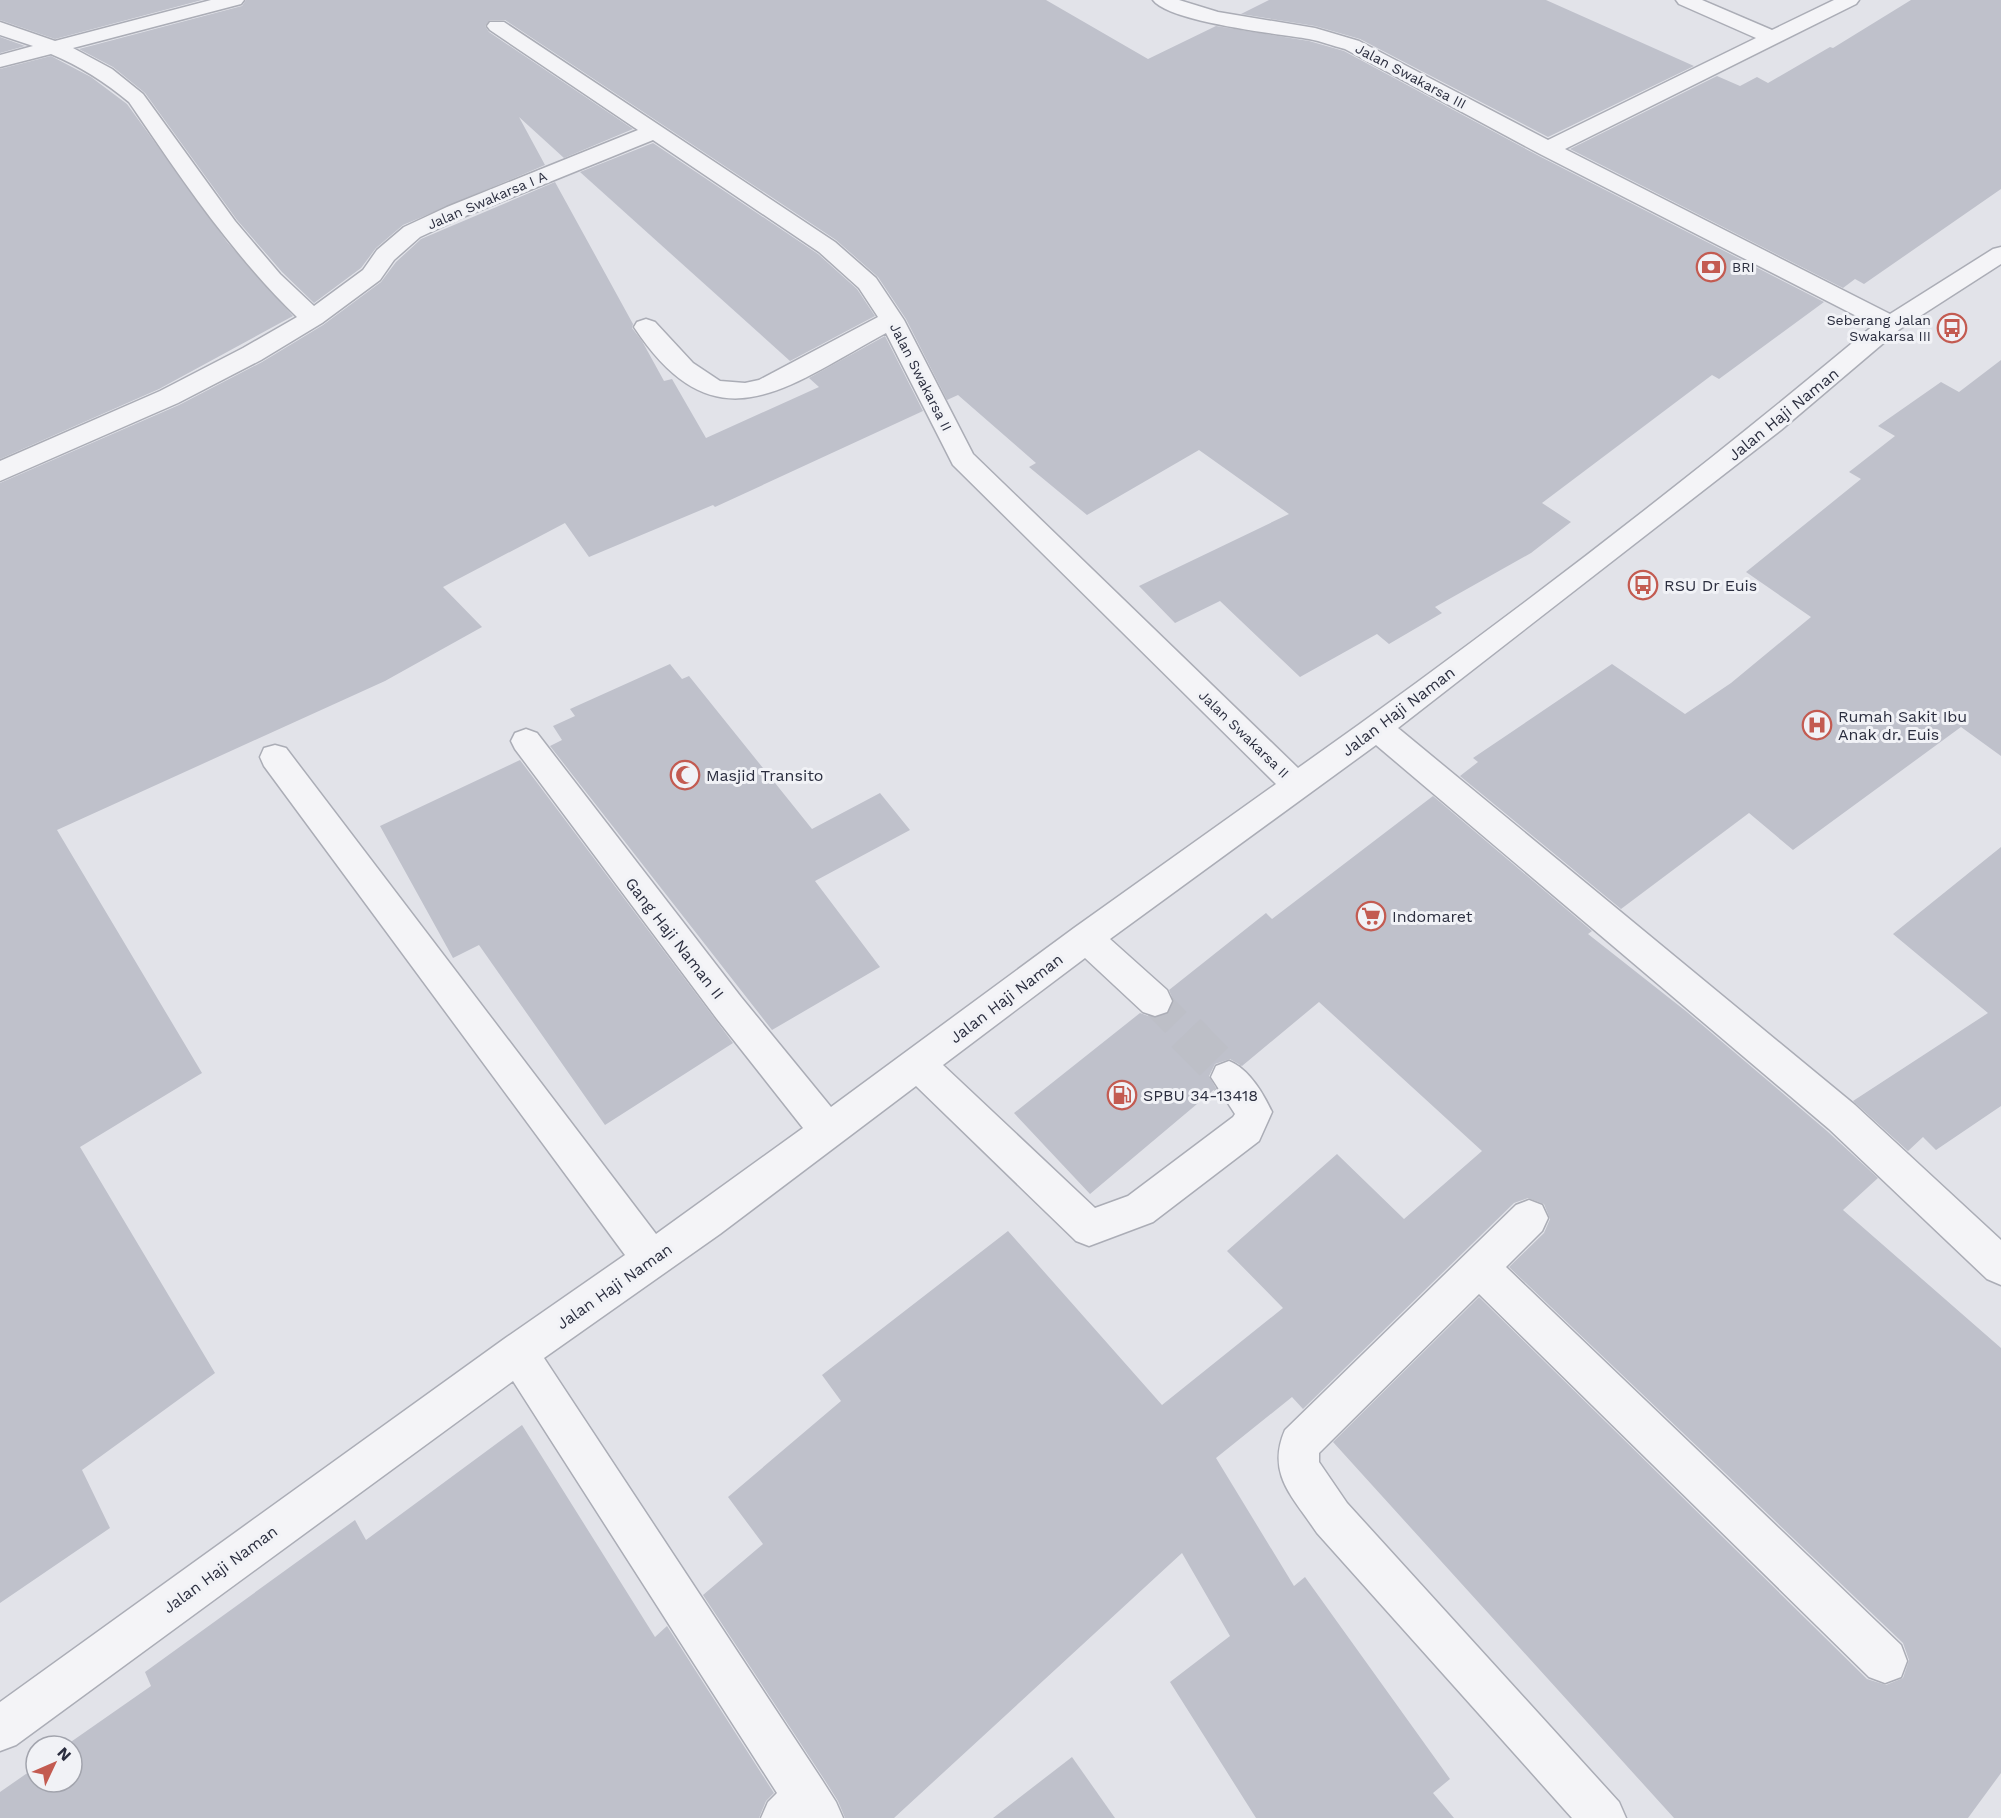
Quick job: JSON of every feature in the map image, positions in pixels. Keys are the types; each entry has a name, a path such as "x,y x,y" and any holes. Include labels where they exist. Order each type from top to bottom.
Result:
{"street":[{"path":"0,61 234,0"},
{"name":"Jalan Swakarsa III","path":"1162,0 1216,18 1315,34 1352,45 1548,149 1891,324"},
{"path":"1686,0 1772,38"},
{"path":"1548,149 1772,38 1837,2"},
{"name":"Jalan Swakarsa II","path":"497,26 827,248 867,283 892,320 962,459 1297,786"},
{"path":"0,28 52,46 91,63 118,81 136,98 235,235 272,279 313,318"},
{"name":"Jalan Swakarsa I A","path":"0,472 169,397 252,354 313,318 372,275 385,255 412,232 454,212 653,132"},
{"name":"Jalan Haji Naman","path":"0,1729 518,1353 652,1260 1086,938 1377,728 1597,561 1772,424 1891,324 2001,254"},
{"path":"646,327 680,365 697,380 726,392 745,393 766,387 892,320"},
{"path":"1377,728 1842,1117 2001,1266"},
{"name":"Gang Haji Naman II","path":"526,741 722,999 828,1131"},
{"path":"274,757 652,1260"},
{"path":"1086,938 1155,1001"},
{"path":"917,1064 1089,1228 1140,1209 1246,1130 1254,1112 1229,1077"},
{"path":"1529,1218 1299,1444 1298,1468 1332,1518 1603,1818"},
{"path":"1480,1268 1885,1661"},
{"path":"518,1353 803,1811"}],"building":[{"path":"0,0 202,0 55,39 0,20"},
{"path":"246,0 1046,0 1148,59 1216,26 1309,41 1344,51 1539,156 1824,302 1719,379 1712,375 1542,503 1571,522 1531,553 1435,607 1442,613 1389,644 1377,634 1300,677 1220,601 1175,623 1139,586 1289,514 1199,450 1087,515 1029,467 1036,463 958,395 947,400 906,319 878,277 836,240 505,20 490,20 485,26 489,32 633,129 564,158 519,117 545,165 403,225 376,248 361,268 314,303 282,272 237,220 145,93 113,67 79,49 242,6"},
{"path":"1269,0 1546,0 1694,66 1548,137 1360,39 1315,26 1241,14"},
{"path":"1911,0 2001,0 2001,189 1864,284 1855,279 1843,288 1570,149 1717,76 1740,86 1757,77 1768,83 1830,47 1833,48"},
{"path":"0,37 25,46 0,53"},
{"path":"51,56 91,77 127,104 227,242 293,316 159,389 0,459 0,69"},
{"path":"653,143 818,254 857,289 875,316 790,361 580,172"},
{"path":"555,182 633,324 632,328 642,341 664,381 672,379 706,438 819,387 809,378 885,336 923,411 715,507 713,505 589,557 565,523 443,587 482,627 385,681 57,830 202,1073 80,1147 215,1373 82,1470 110,1528 0,1603 0,483 179,405 262,362 323,325 381,282 396,262 421,239"},
{"path":"2001,360 2001,756 1961,727 1793,850 1749,813 1621,909 1460,776 1478,762 1473,758 1612,664 1685,714 1731,683 1811,617 1746,572 1861,479 1849,472 1895,436 1878,426 1941,382 1959,392"},
{"path":"670,664 682,679 689,676 812,829 880,793 910,830 815,881 880,967 772,1030 550,746 562,740 553,726 575,716 570,709"},
{"path":"520,760 733,1043 605,1125 479,945 453,958 380,826"},
{"path":"1433,796 1592,931 1588,934 1687,1012 1827,1131 1878,1178 1843,1210 2001,1348 2001,1773 1968,1818 1674,1818 1333,1442 1479,1297 1867,1679 1886,1685 1903,1678 1909,1660 1903,1643 1509,1267 1544,1233 1550,1219 1544,1204 1528,1198 1514,1203 1303,1409 1292,1397 1216,1458 1294,1586 1305,1577 1450,1779 1433,1793 1454,1818 1256,1818 1170,1682 1230,1636 1182,1553 894,1818 845,1818 838,1801 824,1779 703,1595 763,1544 728,1497 841,1401 822,1375 1008,1231 1162,1405 1283,1308 1227,1251 1337,1154 1404,1219 1482,1151 1319,1002 1242,1066 1230,1059 1215,1064 1209,1076 1216,1088 1090,1194 1014,1113 1140,1013 1154,1018 1168,1014 1174,1002 1169,990 1266,913 1272,919"},
{"path":"2001,847 2001,1106 1936,1150 1923,1137 1908,1151 1853,1101 1988,1013 1893,934"},
{"path":"522,1425 655,1637 667,1626 774,1793 766,1801 759,1818 0,1818 0,1792 24,1775 24,1794 84,1794 82,1734 151,1686 145,1672 355,1520 366,1540"},
{"path":"1072,1757 1115,1818 993,1818"}],"tunnel":[{"path":"1155,1001 1188,1035"},
{"path":"1186,1033 1229,1077"}],"place":[{"name":"BRI","path":"1711,267"},
{"name":"Seberang Jalan Swakarsa III","path":"1952,328"},
{"name":"RSU Dr Euis","path":"1643,585"},
{"name":"Rumah Sakit Ibu Anak dr. Euis","path":"1817,725"},
{"name":"Masjid Transito","path":"685,775"},
{"name":"Indomaret","path":"1371,916"},
{"name":"SPBU 34-13418","path":"1122,1095"}]}
